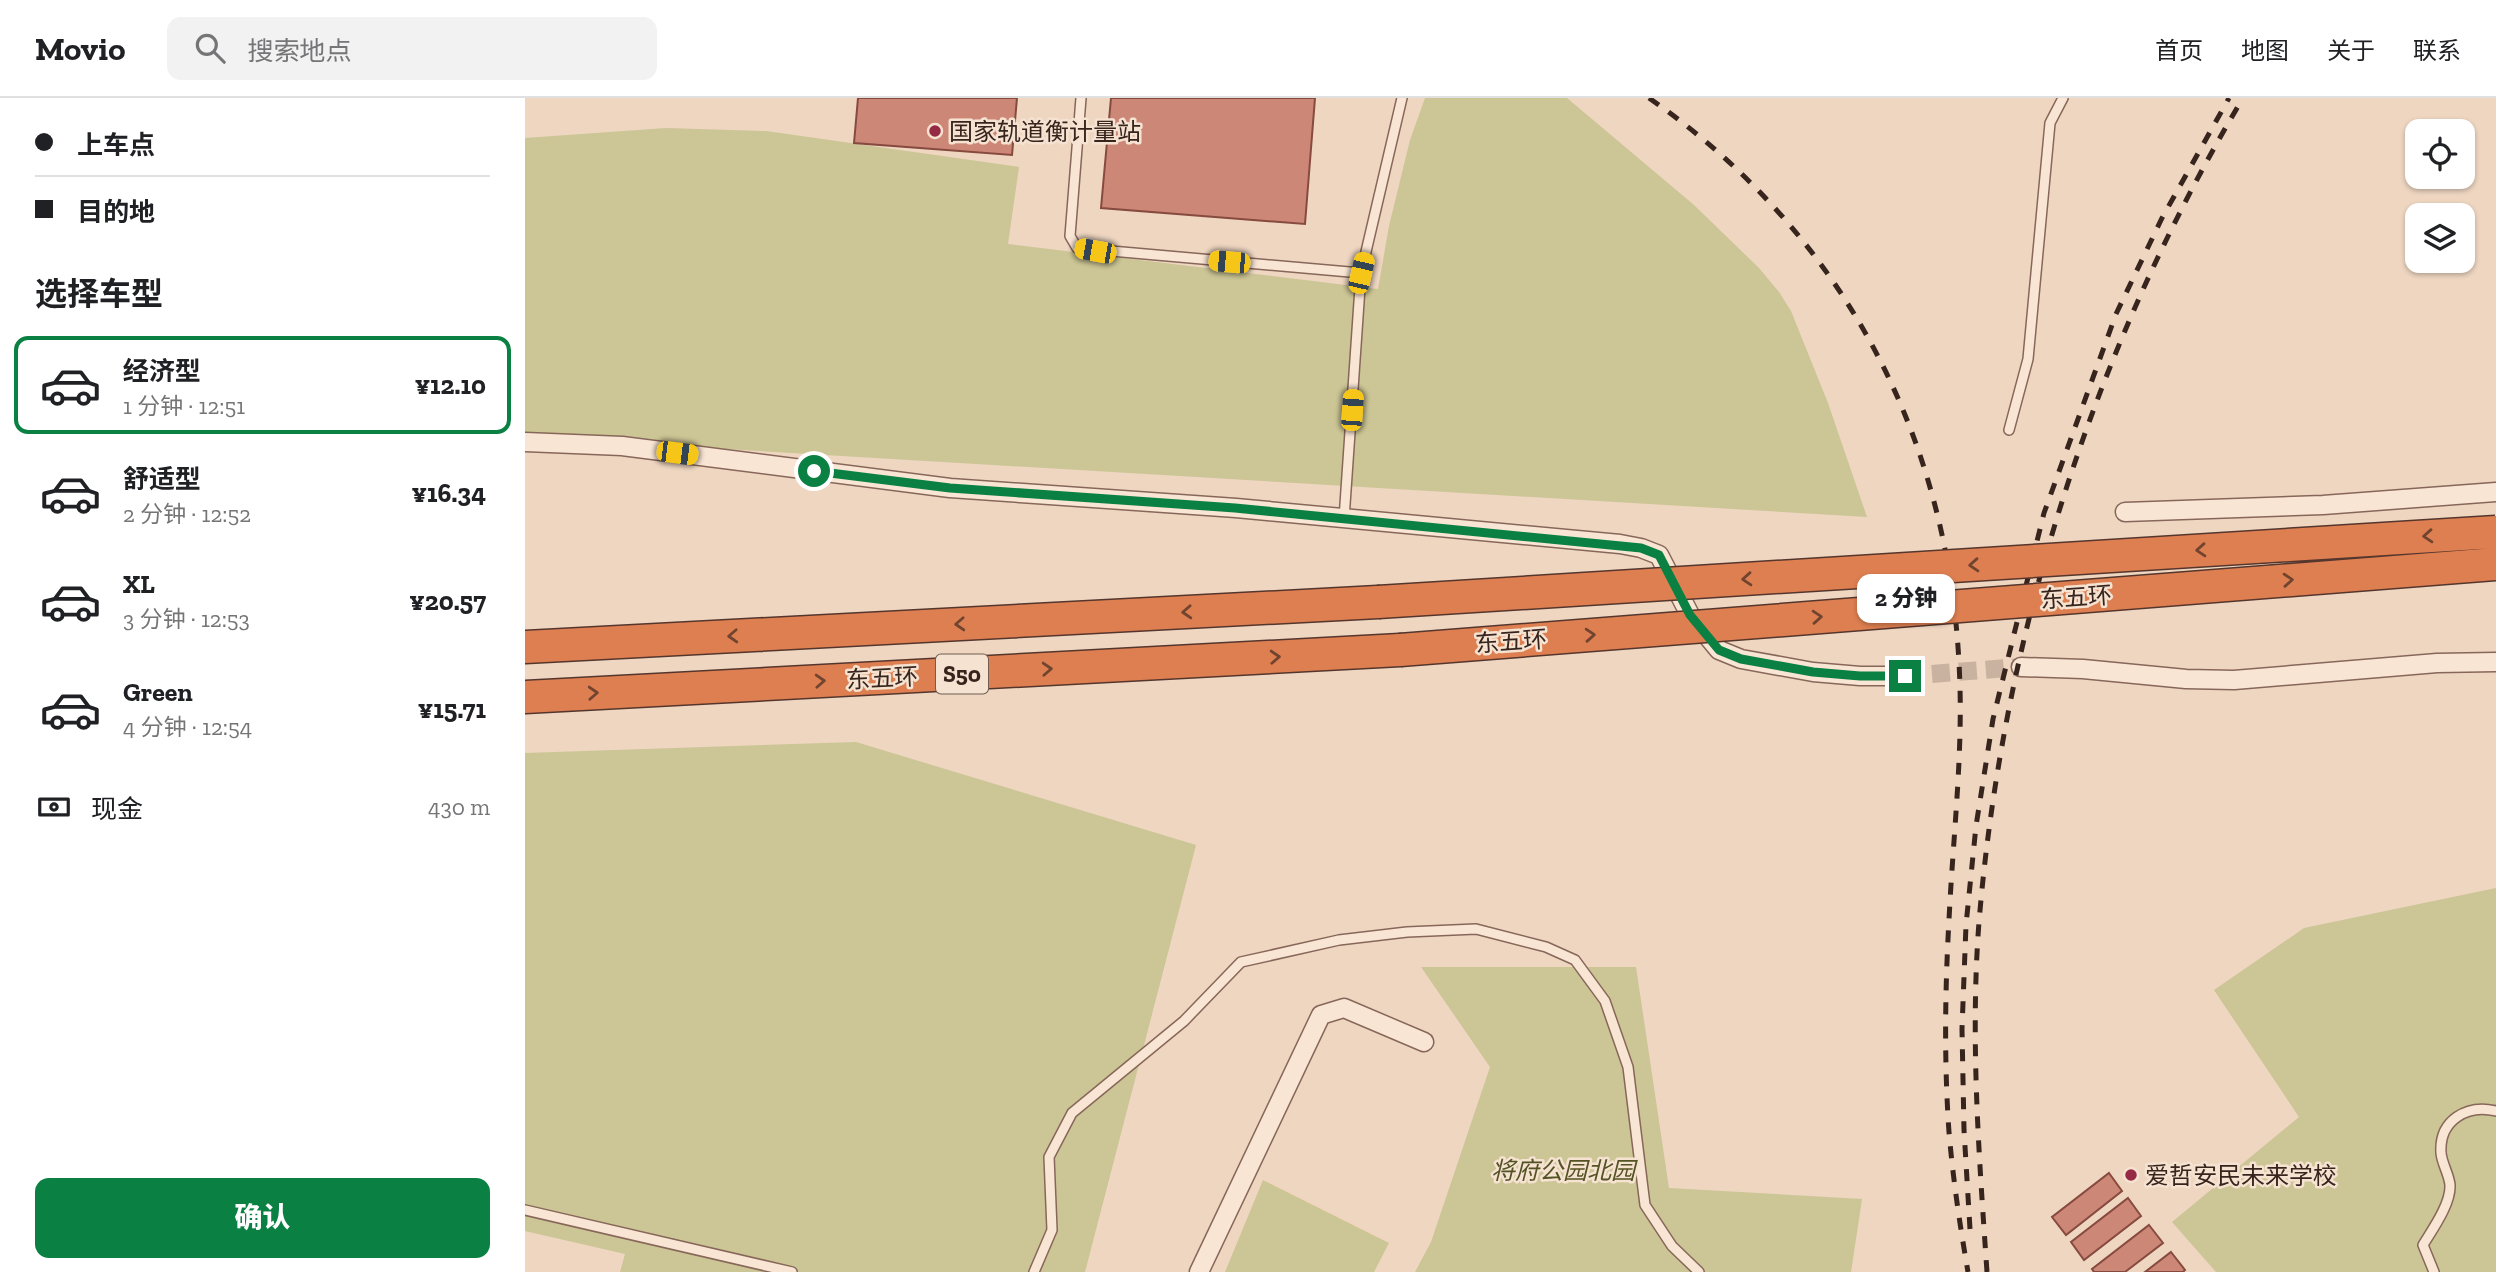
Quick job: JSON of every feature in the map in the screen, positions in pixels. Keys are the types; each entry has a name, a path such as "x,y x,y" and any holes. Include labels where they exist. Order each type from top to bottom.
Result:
{"highway":[{"name":"东五环","path":"525,647 1378,602 2496,532"},
{"name":"东五环","path":"525,697 1400,650 2496,564"}],"street":[{"path":"525,442 622,446 950,488 1235,508 1572,539 1641,548 1659,555 1690,615 1719,650 1741,659 1813,672 1905,676"},
{"path":"2125,512 2323,505 2496,492"},
{"path":"2021,667 2083,668 2186,679 2234,680 2437,663 2496,662"},
{"path":"1199,1272 1321,1015 1343,1008 1425,1042"}],"lane":[{"path":"1080,98 1070,236 1077,248 1361,273"},
{"path":"1345,519 1361,273 1402,98"},
{"path":"2009,430 2028,359 2050,123 2063,98"},
{"path":"1034,1272 1052,1230 1049,1157 1072,1113 1184,1021 1241,962 1339,940 1407,932 1476,929 1546,947 1575,960 1605,1001 1627,1068 1645,1205 1672,1246 1699,1272"},
{"path":"2434,1272 2423,1245 2441,1214 2450,1187 2441,1153 2443,1131 2459,1114 2484,1108 2496,1111"},
{"path":"525,1210 792,1272"}],"green space":[{"path":"1425,98 1567,98 1694,205 1759,268 1791,311 1828,403 1867,517 525,437 525,138 666,128 766,131 1019,167 1008,244 1378,289 1389,226 1410,140"},
{"path":"856,742 1196,845 1085,1272 620,1272 625,1254 525,1231 525,753"},
{"path":"2496,888 2496,1272 2216,1272 2172,1222 2299,1117 2214,990 2304,928"},
{"name":"将府公园北园","path":"1421,967 1636,967 1669,1188 1862,1199 1851,1272 1415,1272 1431,1242 1490,1067"},
{"path":"1263,1180 1389,1243 1374,1272 1225,1272"}],"building":[{"name":"国家轨道衡计量站","path":"858,98 1017,98 1012,155 854,143"},
{"path":"1111,98 1315,98 1305,224 1101,208"},
{"path":"2109,1173 2122,1191 2066,1235 2052,1217"},
{"path":"2128,1198 2141,1216 2084,1260 2071,1242"},
{"path":"2149,1225 2163,1243 2125,1272 2094,1272 2092,1269"},
{"path":"2171,1252 2185,1270 2183,1272 2145,1272"}],"tunnel":[{"path":"1905,676 2021,667"}],"railway":[{"path":"1649,98 1717,151 1776,210 1828,274 1871,343 1906,417 1932,496 1950,578 1959,663 1959,759 1948,946 1946,1052 1951,1150 1968,1272"},
{"path":"1970,1229 1962,1029 1966,925 1976,826 1993,719 2044,513 2116,314 2162,218 2229,98"},
{"path":"1987,1272 1977,1097 1976,966 1991,814 2009,706 2034,600 2064,495 2100,392 2142,291 2190,193 2243,98"}],"place":[{"name":"国家轨道衡计量站","path":"935,131"},
{"name":"爱哲安民未来学校","path":"2131,1175"}],"route":[{"path":"814,471 950,488 1235,508 1621,544 1659,555 1690,615 1719,650 1741,659 1813,672 1905,676"}]}
